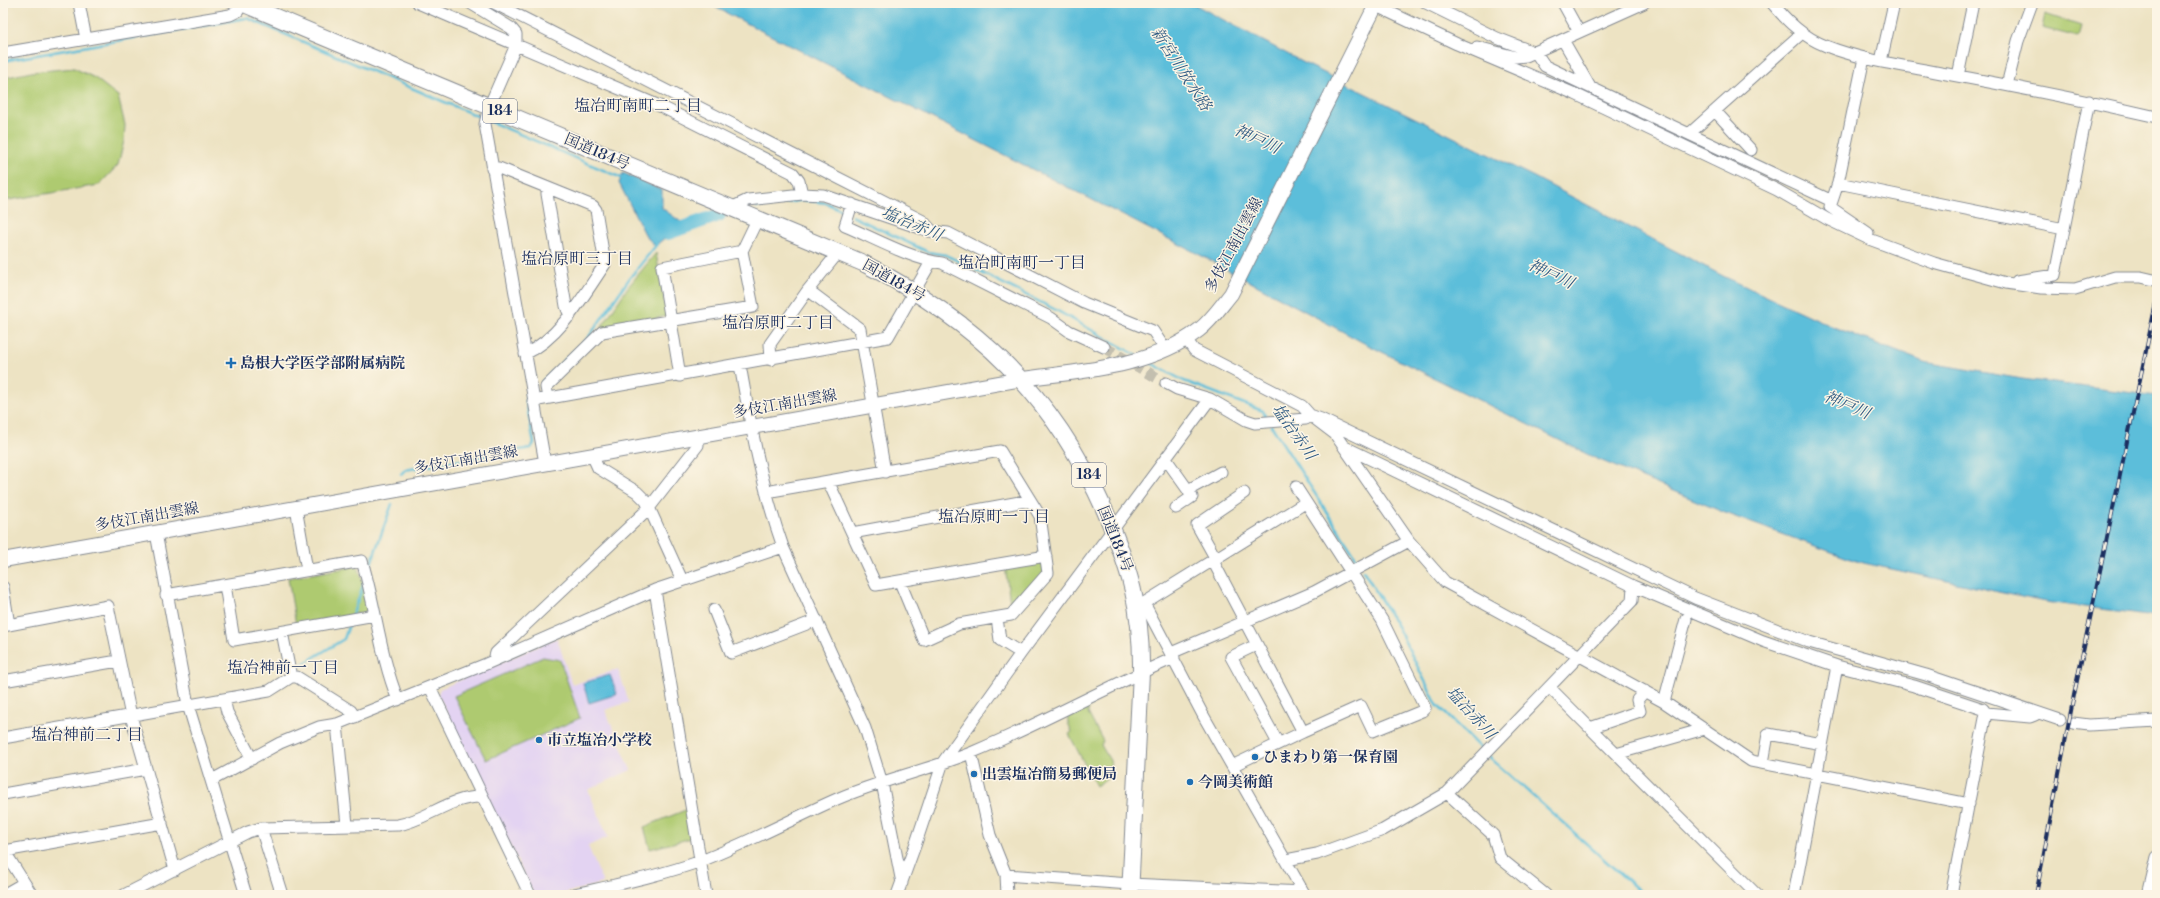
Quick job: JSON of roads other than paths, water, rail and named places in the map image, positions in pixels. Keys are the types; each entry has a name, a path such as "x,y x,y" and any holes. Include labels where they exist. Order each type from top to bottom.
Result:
{"highway":[{"name":"国道184号","path":"242,3 869,266 914,291 966,328 1022,379 1069,441 1088,474 1113,531 1140,604 1141,672 1130,889"}],"main road":[{"name":"多伎江南出雲線","path":"3,560 545,463 593,457 751,427 1022,379 1092,370 1135,360 1165,349 1186,339 1199,330 1231,294 1373,7"}],"street":[{"path":"79,3 86,39"},
{"path":"3,53 230,15 238,11 242,3"},
{"path":"418,3 662,107 793,173 799,181 802,194"},
{"path":"470,3 511,28 516,34 516,45 489,107 484,124 545,463"},
{"path":"494,3 923,221 933,232"},
{"path":"1426,3 1497,38 1536,53 1545,66 1832,200"},
{"path":"1563,3 1579,32"},
{"path":"1457,44 1516,57 1536,53 1644,3"},
{"path":"1772,3 1788,22 1802,33 1825,46 1864,58 2089,101 2157,117"},
{"path":"1881,61 1894,3"},
{"path":"1958,76 1974,3"},
{"path":"2007,85 2018,41 2032,3"},
{"path":"1373,7 1575,94 1778,190 1827,219 1869,239 1934,263 2006,282 2041,288 2075,289 2115,277 2141,277 2154,280"},
{"path":"1689,134 1802,33"},
{"path":"1563,40 1590,87"},
{"path":"1864,58 1838,183 1830,207 1868,232 1869,239"},
{"path":"2006,282 2055,275 2089,101"},
{"path":"1715,111 1751,150"},
{"path":"492,169 499,168 593,206 596,210 605,264 570,316 535,350 525,354"},
{"path":"1838,183 2064,229"},
{"path":"547,188 546,194 564,298 570,316"},
{"path":"731,208 748,200 802,194 823,195 849,212 933,232 948,233 1084,302 1153,331 1165,349"},
{"path":"849,212 845,226 931,262 942,263 1051,318 1069,331 1104,347"},
{"path":"548,398 546,387 602,332 753,307 742,251 757,220"},
{"path":"680,376 662,266 742,251"},
{"path":"771,360 770,344 808,290 838,253"},
{"path":"533,401 771,360 888,337 931,262"},
{"path":"808,290 860,329 885,472"},
{"path":"1186,339 1194,350 1302,406 1310,415 1336,434 1409,540 1445,582 1664,702 1751,761 1969,804"},
{"path":"740,365 751,427 773,518 783,547 865,728 882,783 904,895"},
{"path":"1166,382 1177,389 1210,399 1246,420 1255,423 1306,418 1310,415"},
{"path":"897,895 943,762 1021,653 1210,399"},
{"path":"1310,415 1695,598 1809,642 1926,675 2037,714 2060,720"},
{"path":"494,660 496,653 599,558 649,508 698,445"},
{"path":"1345,447 1633,586 1763,641 1837,666 1914,686 1983,709 1986,713 2030,717 2037,714"},
{"path":"766,492 1000,451 1040,516 1048,573 1011,615 959,624 924,640 900,582"},
{"path":"593,457 594,463 598,468 637,492 646,501 682,580"},
{"path":"1166,459 1192,497 1176,508"},
{"path":"1188,490 1221,472"},
{"path":"828,481 876,585 1046,556"},
{"path":"1232,766 1278,743 1360,706 1373,730 1422,711 1425,708 1382,620 1296,487"},
{"path":"1244,493 1197,525 1256,645 1303,732"},
{"path":"852,533 1030,500"},
{"path":"1304,894 1172,655 1140,604 1305,503"},
{"path":"296,508 307,570"},
{"path":"156,533 166,595 188,705 246,895"},
{"path":"571,895 649,876 700,861 777,828 839,799 971,753 1021,731 1141,672 1172,655 1314,592 1409,540"},
{"path":"212,780 280,743 319,727 337,724 430,687 655,590 783,547"},
{"path":"166,595 362,561 370,587 389,680 398,700"},
{"path":"225,585 234,640 375,615"},
{"path":"1286,860 1317,854 1383,830 1447,793 1578,655 1632,601 1633,586"},
{"path":"3,587 6,625 108,606 118,661 131,716 175,870"},
{"path":"655,590 706,895"},
{"path":"714,610 731,653 817,620"},
{"path":"997,618 1000,640 1021,653"},
{"path":"1664,702 1686,619"},
{"path":"282,632 291,677"},
{"path":"1256,645 1231,657 1278,743"},
{"path":"3,681 118,661"},
{"path":"1794,895 1837,666"},
{"path":"3,738 270,691 291,677 298,677 345,706 355,717"},
{"path":"430,687 530,895"},
{"path":"1549,687 1757,895"},
{"path":"1590,728 1640,711 1636,700 1645,691"},
{"path":"224,699 227,712 252,759"},
{"path":"1951,895 1986,713"},
{"path":"2073,723 2089,726 2157,721"},
{"path":"337,724 347,825"},
{"path":"1616,754 1704,729"},
{"path":"1763,763 1768,734 1822,744"},
{"path":"971,753 990,835 1006,875 1007,895"},
{"path":"3,794 146,769"},
{"path":"1447,793 1493,835 1500,858 1546,895"},
{"path":"124,895 175,870 229,840 261,828 398,825 410,823 470,796 482,797"},
{"path":"32,895 4,851 162,823"},
{"path":"261,828 282,895"},
{"path":"2148,895 2157,857"},
{"path":"1006,875 1130,889 1304,894"},
{"path":"3,895 24,883"}],"water":[{"path":"707,3 1192,3 1306,64 1534,177 1723,276 1831,326 1924,362 2022,379 2157,396 2157,616 2045,602 1859,562 1730,515 1595,458 1362,342 1206,258"},
{"path":"623,173 662,190 662,208 681,222 686,230 666,237 655,246 646,236 619,183"},
{"path":"610,675 617,694 589,703 583,683"}],"waterway":[{"path":"3,61 247,18 482,118"},
{"path":"489,121 624,179"},
{"name":"塩冶赤川","path":"757,207 804,200 826,203 846,212"},
{"name":"塩冶赤川","path":"668,233 719,215"},
{"name":"塩冶赤川","path":"852,216 928,252 946,255 1056,310 1136,355"},
{"path":"543,381 588,338 629,279 657,244"},
{"name":"塩冶赤川","path":"1149,362 1184,381 1263,411 1267,419"},
{"path":"401,474 405,470 531,448 534,443 526,401 527,393"},
{"name":"塩冶赤川","path":"1271,425 1360,564"},
{"path":"369,569 392,504"},
{"name":"塩冶赤川","path":"1363,570 1398,628 1437,705 1483,751"},
{"path":"352,616 364,583"},
{"path":"293,670 344,639 350,622"},
{"name":"塩冶赤川","path":"1488,756 1644,895"}],"tunnel":[{"path":"1104,347 1166,383"}],"railway":[{"path":"2036,895 2074,695 2157,298"}],"place":[{"name":"島根大学医学部附属病院","path":"231,363"},
{"name":"市立塩冶小学校","path":"539,740"},
{"name":"ひまわり第一保育園","path":"1255,757"},
{"name":"出雲塩冶簡易郵便局","path":"974,774"},
{"name":"今岡美術館","path":"1190,782"}],"district":[{"name":"塩冶町南町二丁目","path":"638,106"},
{"name":"塩冶原町三丁目","path":"577,259"},
{"name":"塩冶町南町一丁目","path":"1022,263"},
{"name":"塩冶原町二丁目","path":"778,323"},
{"name":"塩冶原町一丁目","path":"994,517"},
{"name":"塩冶神前一丁目","path":"283,668"},
{"name":"塩冶神前二丁目","path":"87,735"}],"water label":[{"name":"新宮川放水路","path":"1181,69"},
{"name":"神戸川","path":"1257,139"},
{"name":"神戸川","path":"1551,274"},
{"name":"神戸川","path":"1847,405"}]}
